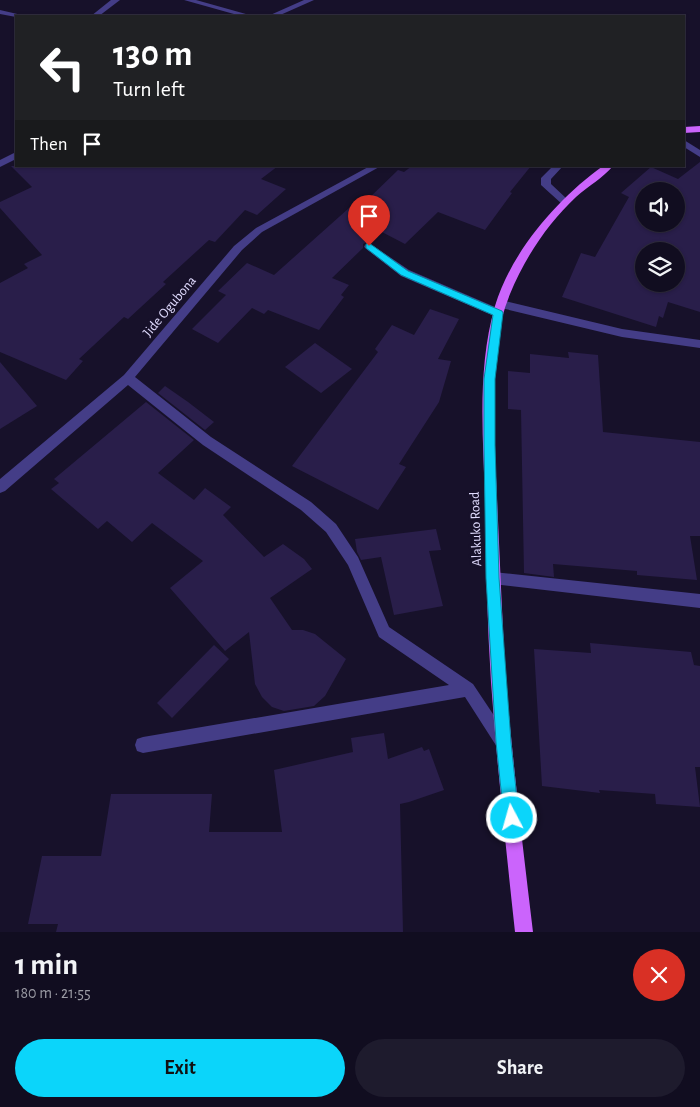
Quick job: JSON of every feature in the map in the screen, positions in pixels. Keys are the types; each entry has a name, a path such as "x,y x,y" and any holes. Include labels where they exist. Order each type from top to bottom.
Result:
{"main road":[{"path":"685,130 700,129"},
{"name":"Alakuko Road","path":"524,932 504,742 493,578 489,445 490,379 500,308 514,275 539,232 565,202 608,167"}],"street":[{"path":"97,15 116,0"},
{"path":"188,0 245,15"},
{"path":"274,15 310,0"},
{"path":"0,12 16,15"},
{"path":"685,144 700,154"},
{"path":"0,164 15,156"},
{"name":"Jide Ogubona","path":"0,487 128,378 238,248 259,230 375,167"},
{"path":"558,167 546,178 546,185 565,202"},
{"path":"369,246 405,273 500,308 622,333 700,344"},
{"path":"128,378 207,441 306,506 331,528 352,561 384,632 468,689 504,742"},
{"path":"493,578 700,601"},
{"path":"143,745 468,689"}],"building":[{"path":"700,162 700,312 668,302 663,318 659,316 656,327 562,297 581,253 595,257 629,197 621,193 651,167 678,179"},
{"path":"11,166 277,167 261,179 286,189 257,215 245,210 215,242 209,240 163,282 166,284 128,319 124,317 79,359 83,361 66,380 0,352 0,283 28,268 24,264 42,255 0,208 0,202 32,187"},
{"path":"411,167 530,167 510,192 512,193 485,230 438,212 405,244 380,231 363,244 363,248 332,278 349,285 341,295 344,297 319,330 268,310 264,314 252,308 218,343 192,329 226,295 218,291 247,263 274,275 358,200 364,203 398,170 404,172"},
{"path":"430,309 459,319 438,359 451,361 439,402 399,464 406,467 378,510 292,466 378,352 375,349 392,325 414,335"},
{"path":"315,343 352,369 321,393 285,367"},
{"path":"568,352 598,355 603,432 700,442 700,536 690,536 697,580 637,575 637,571 553,564 554,577 524,573 521,410 508,409 508,371 530,373 530,354 569,358"},
{"path":"0,362 37,406 0,429"},
{"path":"165,386 214,422 205,430 158,393"},
{"path":"146,402 194,440 158,473 194,500 205,488 231,507 223,515 264,557 283,544 304,559 312,569 270,598 292,630 303,630 315,634 346,659 325,696 314,706 284,711 272,707 262,697 255,684 249,632 225,651 170,588 203,561 152,523 132,542 107,521 98,529 51,489 59,483 54,479"},
{"path":"436,529 441,550 429,551 443,606 394,615 381,557 361,560 357,552 355,539"},
{"path":"590,643 691,652 694,665 700,666 700,767 695,767 700,807 656,804 655,794 599,790 600,793 542,786 534,649 591,653"},
{"path":"214,645 229,659 172,718 157,703"},
{"path":"384,733 388,759 422,747 424,751 429,749 444,790 400,804 403,932 56,932 58,924 28,924 42,856 101,856 111,794 212,794 209,832 282,832 274,770 353,752 351,738"}],"route":[{"path":"369,246 405,273 498,313 490,379 489,445 493,578 504,742 512,818"}]}
